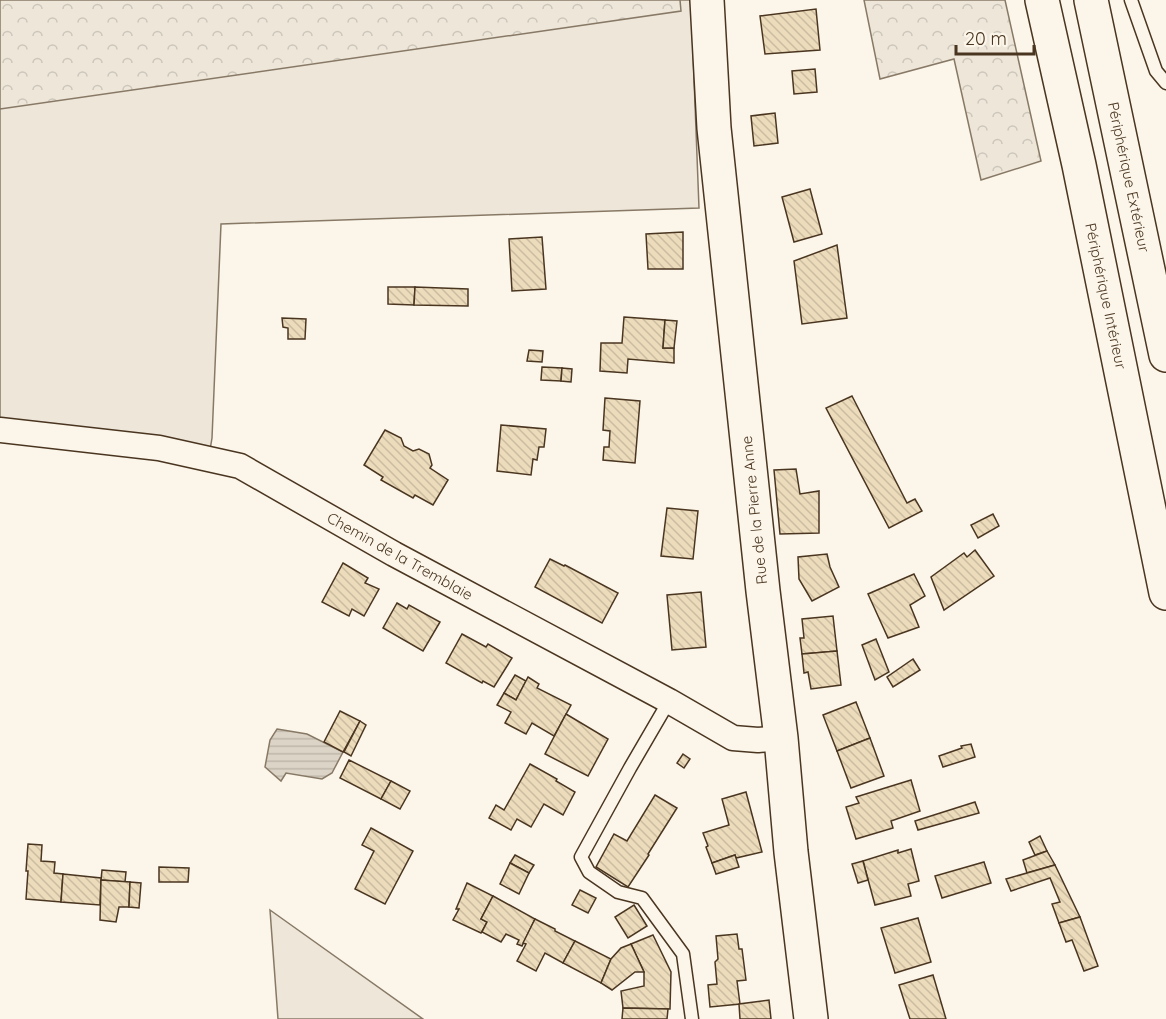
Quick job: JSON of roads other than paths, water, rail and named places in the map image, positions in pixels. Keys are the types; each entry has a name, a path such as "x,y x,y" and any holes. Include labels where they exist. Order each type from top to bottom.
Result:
{"main road":[{"name":"Rue de la Pierre Anne","path":"707,0 714,128 763,591 781,738 791,852 811,1019"},
{"name":"Périphérique Intérieur","path":"1042,0 1079,165 1166,592"},
{"name":"Périphérique Extérieur","path":"1091,0 1166,355"}],"street":[{"name":"Chemin de la Tremblaie","path":"0,430 159,448 240,466 394,554 733,738 758,741 781,738"}],"lane":[{"path":"1131,0 1156,71 1166,83"},
{"path":"669,702 581,857 588,872 618,892 642,898 683,954 692,1019"}]}
